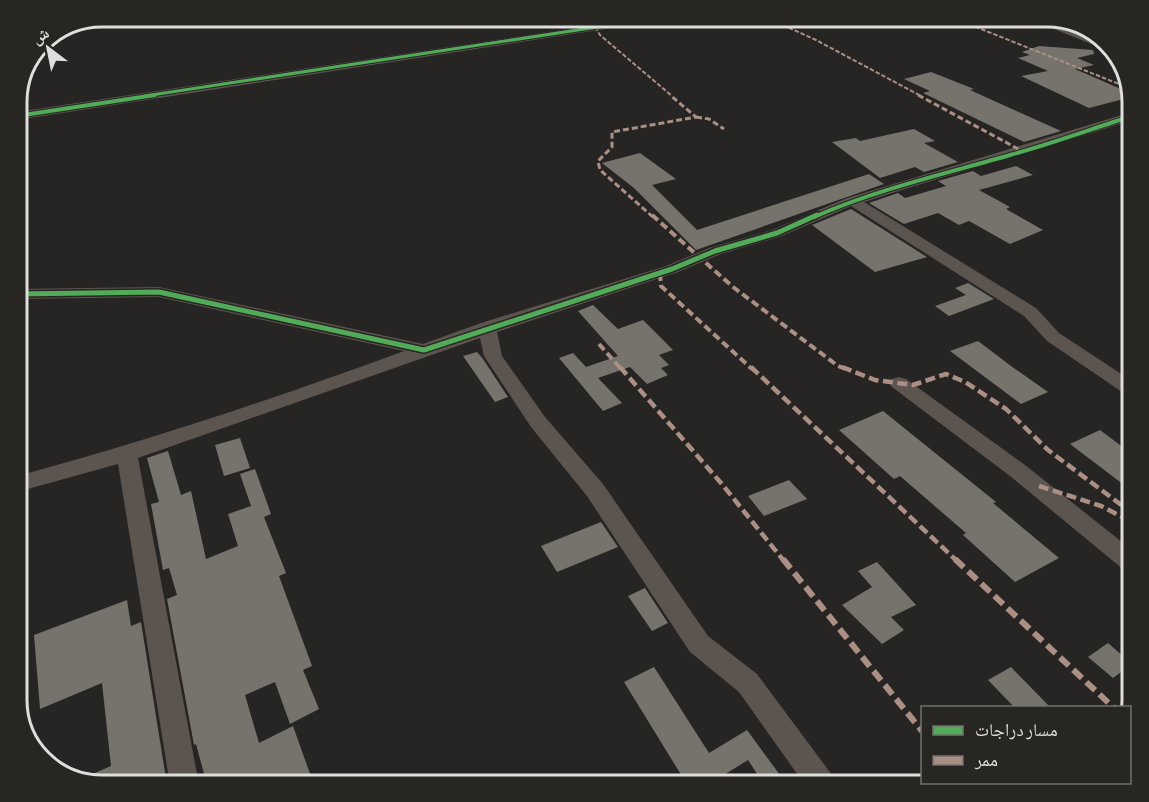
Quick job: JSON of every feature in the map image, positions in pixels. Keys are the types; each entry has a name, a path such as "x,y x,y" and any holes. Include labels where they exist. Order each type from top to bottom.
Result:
{"street":[{"path":"27,114 592,27"},
{"path":"1058,28 1091,41"},
{"path":"27,481 127,454 323,388 487,327 672,269 715,251 777,233 852,201 929,176 1011,155 1122,119"},
{"path":"852,201 1002,293 1030,312 1053,337 1122,383"},
{"path":"27,294 159,292 424,350"},
{"path":"487,327 493,356 499,366 538,422 595,490 699,644 748,683 814,775"},
{"path":"899,383 1030,478 1122,555"},
{"path":"127,454 183,775"}],"building":[{"path":"1039,46 1093,50 1094,54 1077,58 1094,65 1075,69 1120,89 1122,99 1089,108 1021,76 1048,71 1018,58 1030,55 1022,52"},
{"path":"931,72 974,89 970,90 1061,131 1024,142 923,93 930,91 904,79"},
{"path":"914,129 935,141 924,143 958,162 924,172 915,167 880,178 832,142 856,138 860,141"},
{"path":"640,153 676,179 652,185 697,230 869,174 884,184 696,250 634,188 602,163"},
{"path":"1016,166 1033,175 979,190 1010,207 1006,209 1043,230 1010,244 969,221 959,225 938,213 904,224 869,203 898,193 905,198 946,186 938,181 973,171 981,176"},
{"path":"851,209 927,257 875,272 812,225"},
{"path":"968,283 994,299 949,316 935,306 966,295 955,288"},
{"path":"593,305 618,329 643,320 673,350 659,355 669,365 661,368 668,375 647,384 630,367 598,378 622,403 603,411 559,358 573,353 586,367 618,356 578,311"},
{"path":"978,341 1048,392 1021,404 950,351"},
{"path":"477,352 508,397 495,402 463,356"},
{"path":"883,411 996,502 993,503 1059,558 1015,582 963,535 966,533 900,476 894,479 839,430"},
{"path":"1100,430 1122,446 1122,483 1070,444"},
{"path":"240,438 250,468 224,476 215,445"},
{"path":"168,451 181,495 191,491 206,559 238,546 228,514 251,506 240,474 255,469 271,514 264,517 286,573 279,576 312,666 303,670 319,709 290,724 275,682 245,695 259,743 293,726 310,775 204,775 196,744 194,745 167,599 177,595 169,568 163,570 151,504 159,502 147,458"},
{"path":"789,480 807,499 764,516 748,496"},
{"path":"601,522 618,547 557,572 541,546"},
{"path":"877,562 916,605 891,617 904,630 882,644 842,605 872,587 858,571"},
{"path":"645,588 668,623 652,631 628,596"},
{"path":"127,600 131,626 141,622 165,775 92,774 111,766 102,683 40,709 34,635"},
{"path":"1108,643 1122,655 1122,671 1113,678 1088,657"},
{"path":"654,667 709,753 747,730 780,775 758,775 748,760 724,775 681,775 624,682"},
{"path":"1011,667 1049,706 1013,706 988,680"}],"marked path":[{"path":"595,27 600,35 696,117 612,132 612,147 598,161 600,170 733,287 838,366 875,380 913,385 946,374 965,382 1006,409 1048,450 1122,506"},
{"path":"787,27 816,40 1022,151"},
{"path":"976,27 1119,84"},
{"path":"696,117 709,119 724,129"},
{"path":"660,273 661,286 696,316 1112,706"},
{"path":"599,344 721,483 921,730"},
{"path":"1039,486 1101,506 1122,517"}],"cycle path":[{"path":"27,114 598,27"},
{"path":"27,294 159,292 424,350 672,269 715,251 777,233 846,203 929,176 1011,155 1122,119"}]}
